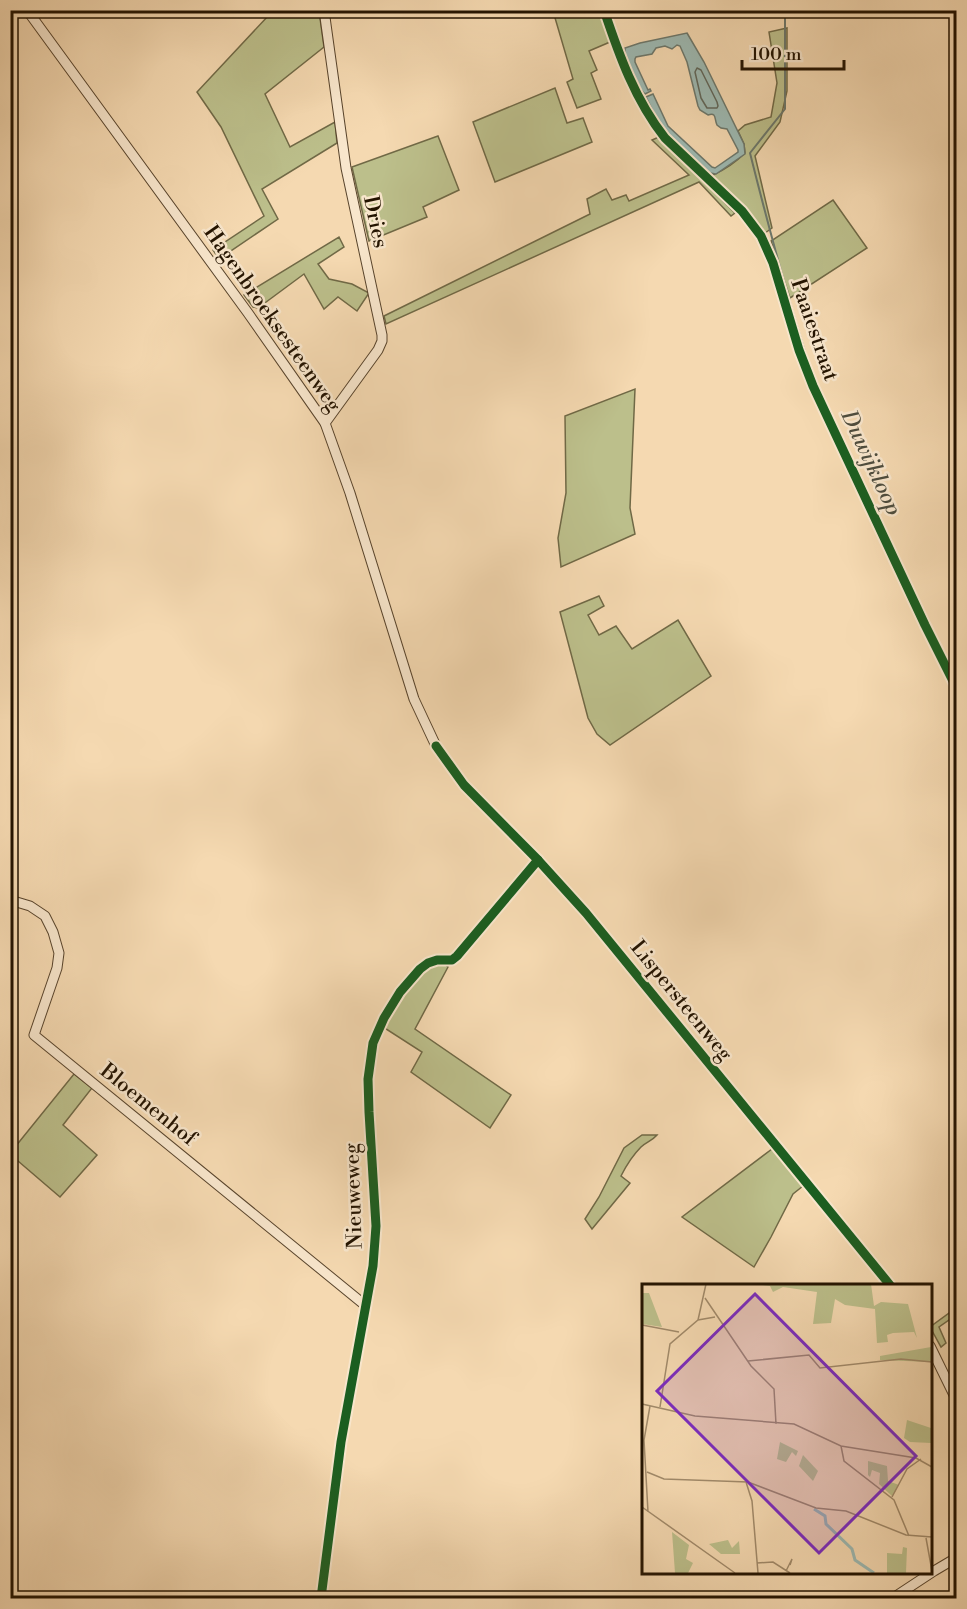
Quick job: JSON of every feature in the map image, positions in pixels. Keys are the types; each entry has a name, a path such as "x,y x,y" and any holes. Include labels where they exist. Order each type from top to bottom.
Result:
{"street":[{"name":"Hagenbroeksesteenweg","path":"27,10 248,313 325,423 350,493 414,699 424,721"},
{"name":"Dries","path":"324,10 346,168 382,334 378,350 325,423"},
{"name":"Paaiestraat","path":"604,10 626,72 656,128 742,211 761,236 773,263 799,350 813,386 957,687"},
{"name":"Lispersteenweg","path":"424,721 436,746 464,785 538,860 608,940 889,1284"},
{"name":"Nieuweweg","path":"321,1599 341,1442 373,1266 376,1226 368,1079 373,1043 384,1018 400,992 420,969 428,963 437,960 452,960 457,956 538,860"},
{"name":"Bloemenhof","path":"10,900 30,906 45,916 59,952 54,976 34,1035 366,1306"},
{"path":"931,1348 957,1400"},
{"path":"893,1599 957,1558"}],"green space":[{"path":"266,11 319,11 324,47 265,94 290,147 335,122 337,143 262,189 278,219 219,259 213,250 264,216 221,127 197,92 268,16"},
{"path":"553,11 599,11 610,42 589,51 597,70 591,73 601,99 577,108 567,82 573,79"},
{"path":"787,28 787,91 780,122 755,156 772,228 765,233 757,222 667,138 713,175 730,166 745,153 738,131 745,125 771,117 777,83 769,32"},
{"path":"555,88 567,123 583,118 592,142 495,182 473,122"},
{"path":"438,136 459,190 423,207 427,217 369,241 352,167"},
{"path":"659,137 735,213 731,216 699,182 386,324 384,316 590,214 587,199 606,189 612,200 626,195 629,201 689,175 652,140"},
{"path":"833,200 867,248 790,298 771,241"},
{"path":"339,237 344,247 318,264 329,279 352,284 369,293 357,311 338,297 324,309 304,274 258,308 253,307 244,295"},
{"path":"635,389 630,508 635,534 561,567 558,538 566,493 565,416"},
{"path":"599,596 604,606 588,615 599,635 616,626 632,649 678,620 711,676 610,745 597,734 588,718 560,612"},
{"path":"443,962 448,967 415,1029 511,1095 490,1128 411,1072 422,1052 383,1027 415,978 424,970"},
{"path":"74,1074 92,1088 63,1125 97,1155 60,1197 11,1155 11,1152"},
{"path":"642,1135 657,1135 641,1147 630,1161 621,1176 630,1183 592,1229 585,1219 624,1148"},
{"path":"772,1149 803,1186 793,1194 754,1267 682,1217"},
{"path":"956,1308 956,1315 939,1327 946,1343 941,1347 931,1326"}],"water":[{"path":"687,33 704,62 744,144 745,154 716,174 710,173 666,133 646,97 653,94 668,126 712,167 715,168 738,152 727,129 717,125 714,115 708,115 700,110 687,62 680,46 677,45 672,49 665,46 656,48 652,54 636,57 635,62 648,90 651,91 645,94 625,56 625,48"}],"waterway":[{"name":"Duwijkloop","path":"785,10 785,109 750,153 778,261 810,367"},
{"name":"Duwijkloop","path":"922,609 928,620"}],"cycle path":[{"path":"604,10 636,93 654,123 665,138 742,211 761,236 773,263 799,350 813,386 956,687"},
{"path":"436,746 464,785 538,860 586,913 889,1284"},
{"path":"321,1598 341,1442 373,1266 376,1226 368,1079 373,1043 384,1018 400,992 420,969 428,963 437,960 452,960 457,956 538,860"}]}
